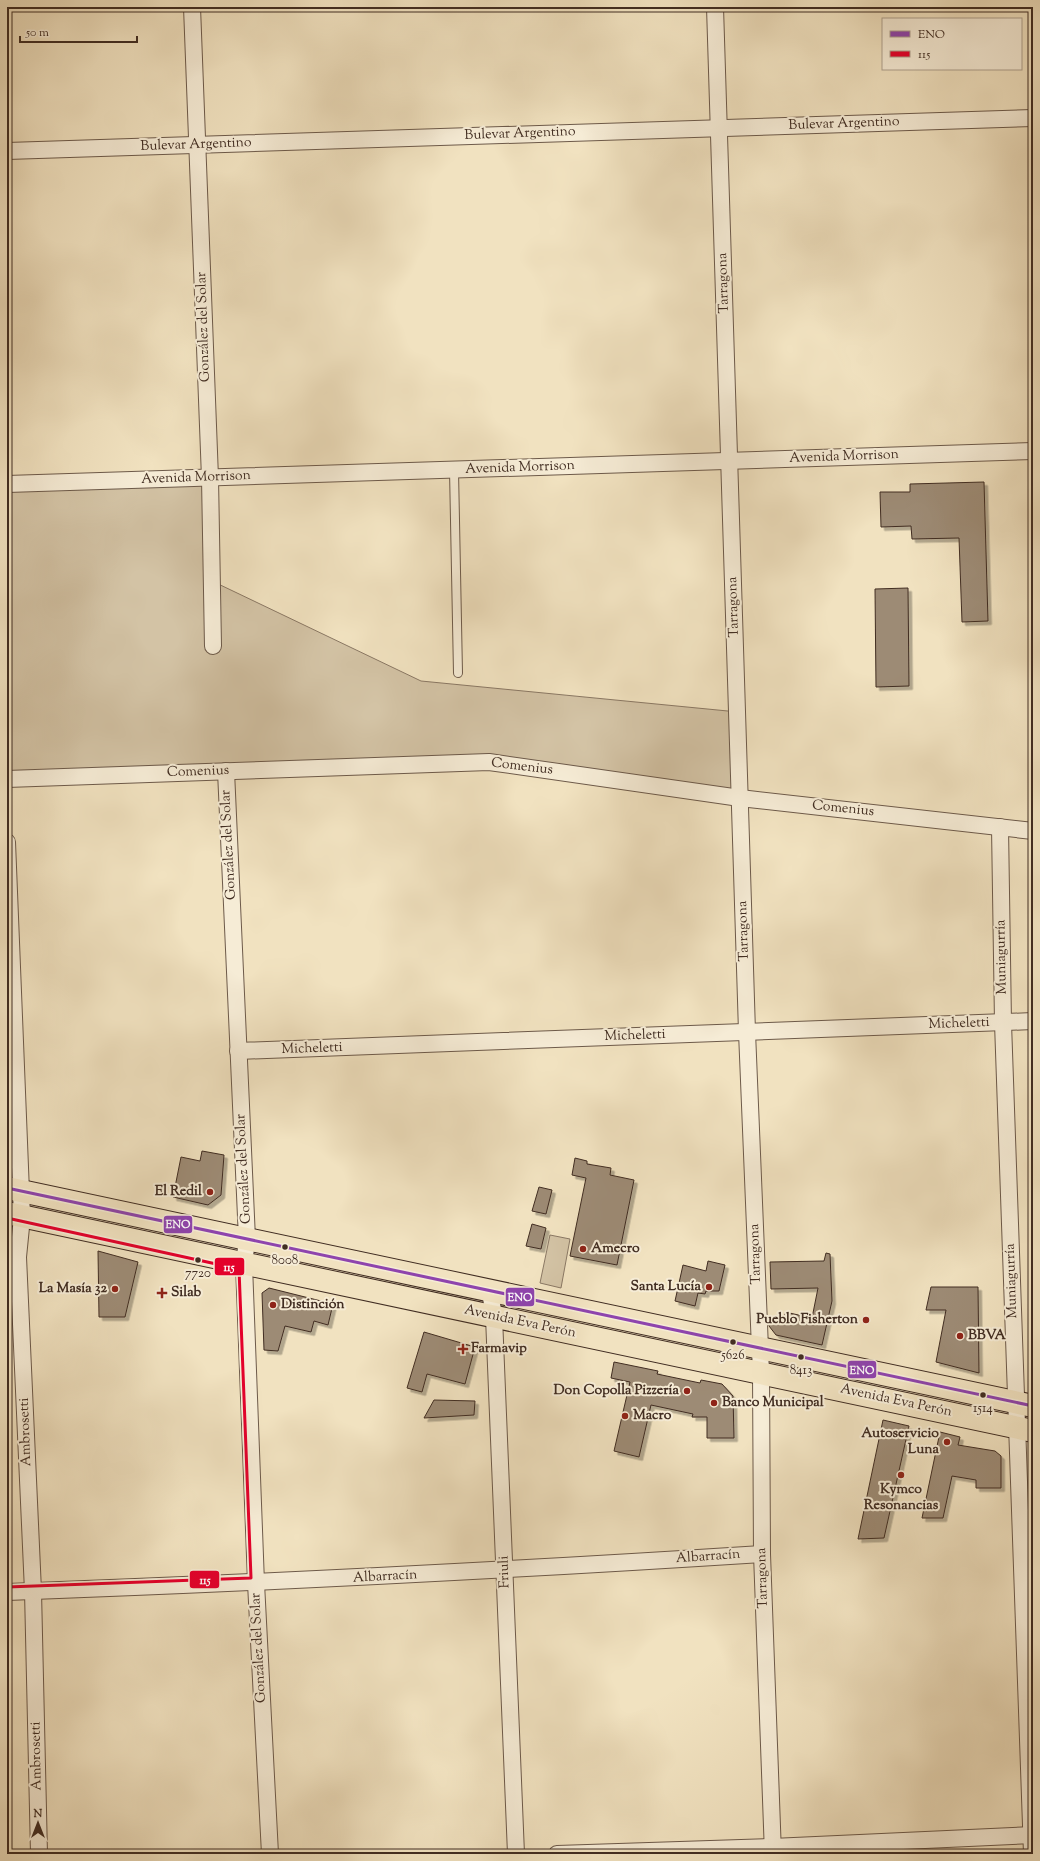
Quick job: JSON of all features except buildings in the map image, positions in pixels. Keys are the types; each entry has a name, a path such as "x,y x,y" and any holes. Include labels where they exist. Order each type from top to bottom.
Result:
{"main road":[{"name":"Avenida Eva Perón","path":"14,1189 1024,1404"},
{"name":"Avenida Eva Perón","path":"15,1215 244,1265 1025,1429"}],"street":[{"name":"González del Solar","path":"192,7 210,478 213,646"},
{"name":"Tarragona","path":"715,7 747,1032 761,1373 762,1554 772,1851"},
{"name":"Bulevar Argentino","path":"7,151 1033,118"},
{"name":"Avenida Morrison","path":"7,484 1033,451"},
{"name":"Comenius","path":"7,779 489,762 740,798 1033,831"},
{"name":"González del Solar","path":"226,772 247,1239 244,1265 256,1583 270,1854"},
{"name":"Muniagurría","path":"1000,827 1003,1023 1025,1429 1032,1854"},
{"name":"Ambrosetti","path":"7,842 14,1189 33,1591 39,1854"},
{"name":"Micheletti","path":"238,1051 1033,1021"},
{"name":"Friuli","path":"490,1291 494,1317 516,1854"},
{"name":"Albarracín","path":"7,1592 256,1583 505,1570 762,1554"},
{"path":"557,1854 772,1851 1032,1835"}],"lane":[{"path":"454,470 458,673"}],"shaded area":[{"path":"210,478 212,581 421,681 738,712 740,798 489,762 7,779 7,484"},
{"path":"550,1235 570,1239 561,1288 540,1283"}],"transit line":[{"name":"ENO","path":"7,1188 1033,1406"},
{"name":"115","path":"7,1218 239,1269 251,1578 7,1587"}],"place":[{"name":"El Redil","path":"210,1192"},
{"name":"8008","path":"285,1247"},
{"name":"Amecro","path":"583,1249"},
{"name":"7720","path":"198,1260"},
{"name":"Santa Lucía","path":"709,1287"},
{"name":"La Masía 32","path":"115,1289"},
{"name":"Silab","path":"162,1293"},
{"name":"Distinción","path":"273,1305"},
{"name":"Pueblo Fisherton","path":"866,1320"},
{"name":"BBVA","path":"960,1336"},
{"name":"5626","path":"733,1342"},
{"name":"Farmavip","path":"463,1349"},
{"name":"8413","path":"801,1357"},
{"name":"Don Copolla Pizzería","path":"687,1391"},
{"name":"1514","path":"983,1395"},
{"name":"Banco Municipal","path":"714,1403"},
{"name":"Macro","path":"625,1416"},
{"name":"Autoservicio Luna","path":"947,1442"},
{"name":"Kymco Resonancias","path":"901,1475"}]}
